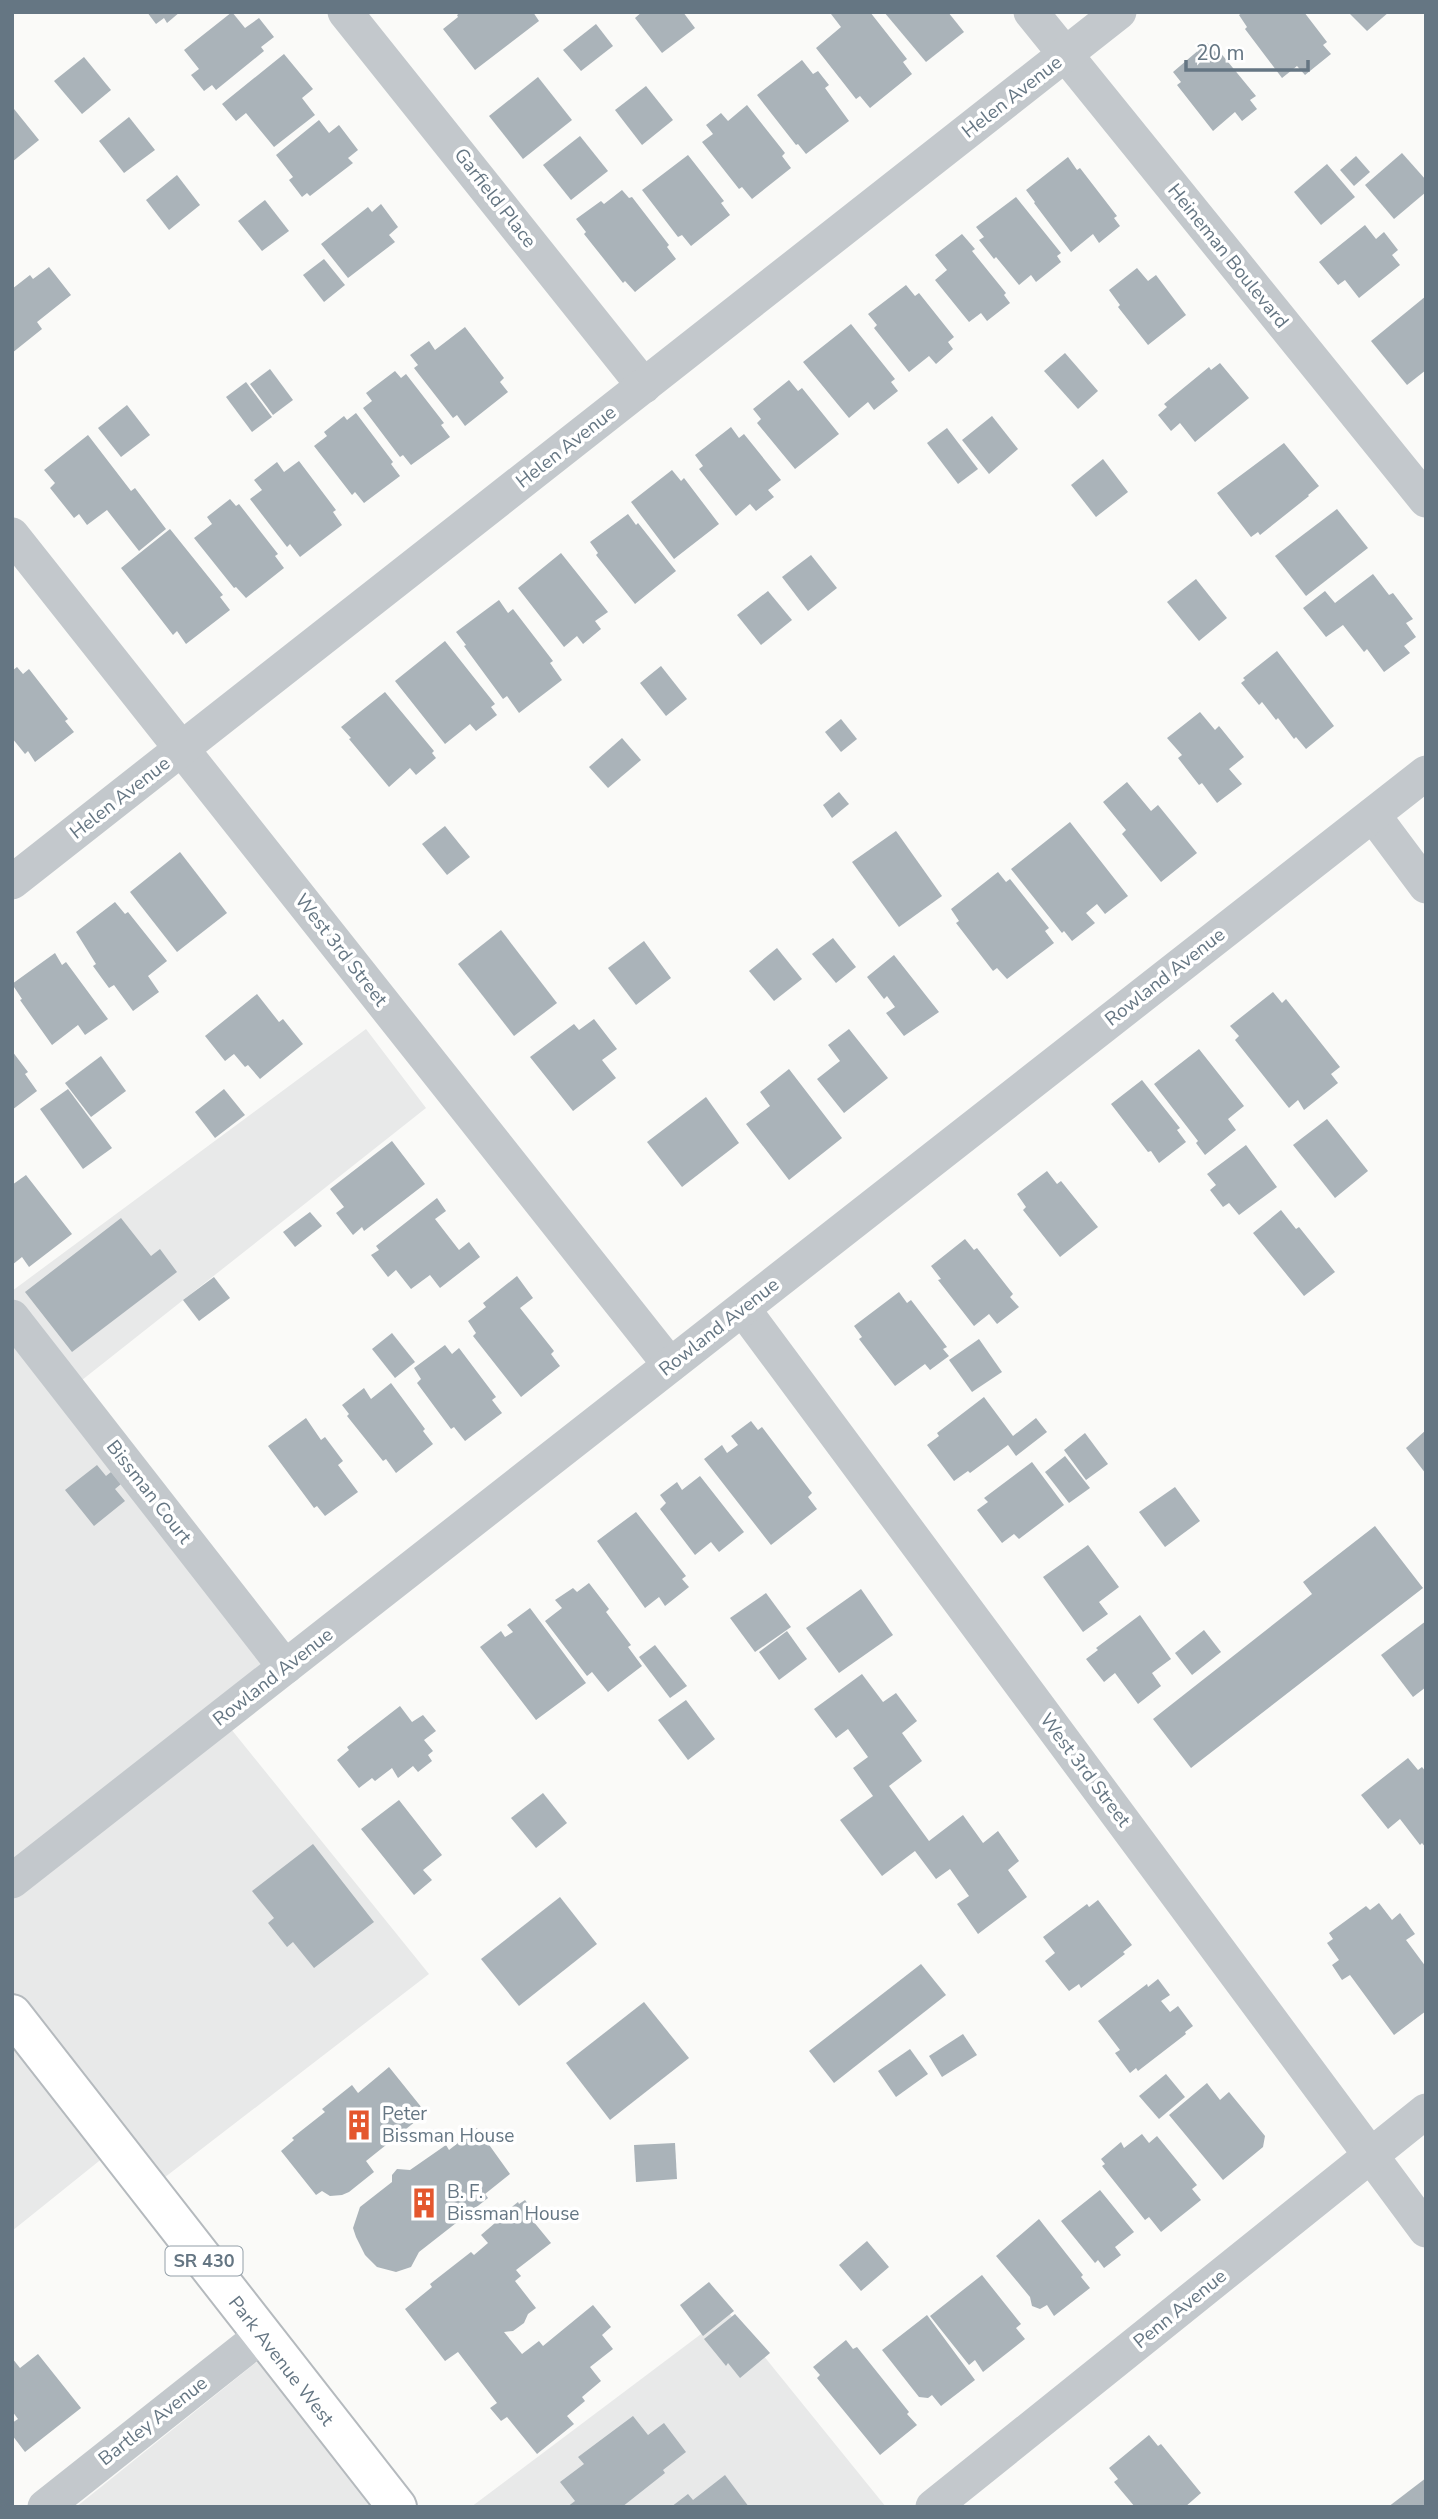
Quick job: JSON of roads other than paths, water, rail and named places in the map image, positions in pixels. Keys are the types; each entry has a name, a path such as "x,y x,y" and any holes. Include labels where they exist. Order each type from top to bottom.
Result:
{"main road":[{"name":"Park Avenue West","path":"12,2014 397,2507"}],"street":[{"name":"Garfield Place","path":"345,12 644,386"},
{"name":"Heineman Boulevard","path":"1031,12 1426,500"},
{"name":"Helen Avenue","path":"12,882 1119,12"},
{"name":"West 3rd Street","path":"12,535 670,1366"},
{"name":"Rowland Avenue","path":"12,1881 1426,773"},
{"path":"1373,815 1426,886"},
{"name":"West 3rd Street","path":"743,1309 1426,2230"},
{"name":"Bissman Court","path":"12,1317 285,1667"},
{"name":"Penn Avenue","path":"933,2507 1426,2111"},
{"name":"Bartley Avenue","path":"44,2507 261,2336"}],"place":[{"name":"Peter Bissman House","path":"359,2125"},
{"name":"B. F. Bissman House","path":"424,2203"}]}
